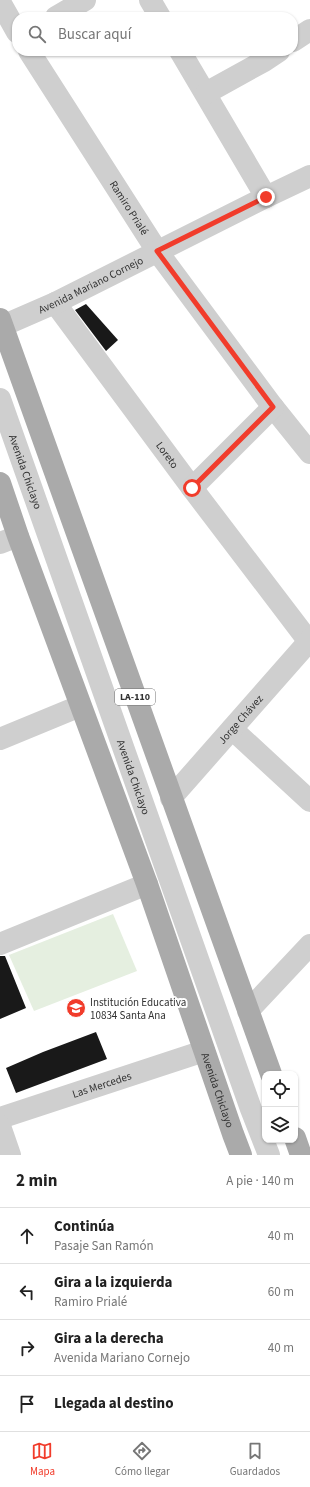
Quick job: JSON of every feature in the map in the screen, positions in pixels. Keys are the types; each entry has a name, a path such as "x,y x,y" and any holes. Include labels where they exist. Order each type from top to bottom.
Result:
{"main road":[{"name":"LA-110","path":"1,324 270,1071"},
{"name":"Avenida Chiclayo","path":"0,483 9,540 80,706 147,884 241,1155"},
{"path":"297,1143 301,1155"}],"street":[{"path":"65,12 85,0"},
{"path":"150,0 157,12"},
{"path":"0,2 12,23"},
{"path":"298,38 310,30"},
{"name":"Ramiro Prialé","path":"32,56 157,251 273,407 310,453"},
{"path":"183,56 266,197"},
{"path":"206,93 270,56"},
{"name":"Avenida Mariano Cornejo","path":"1,324 55,304 157,251 310,176"},
{"name":"Loreto","path":"55,304 309,642"},
{"name":"Avenida Chiclayo","path":"0,399 251,1108 269,1155"},
{"path":"192,488 273,407"},
{"name":"Jorge Chávez","path":"171,798 309,642"},
{"path":"0,739 80,706"},
{"path":"232,729 310,801"},
{"path":"0,944 147,884"},
{"path":"248,1011 306,957"},
{"name":"Las Mercedes","path":"0,1118 204,1051"},
{"path":"0,1126 10,1155"}],"green space":[{"path":"113,914 137,971 34,1011 9,955"}],"building":[{"path":"86,304 118,340 106,351 75,310"},
{"path":"0,956 5,956 26,1008 0,1019"},
{"path":"96,1032 107,1059 16,1093 6,1068"}],"place":[{"name":"Institución Educativa 10834 Santa Ana","path":"76,1008"}],"route":[{"path":"192,488 273,407 157,251 266,197"}]}
